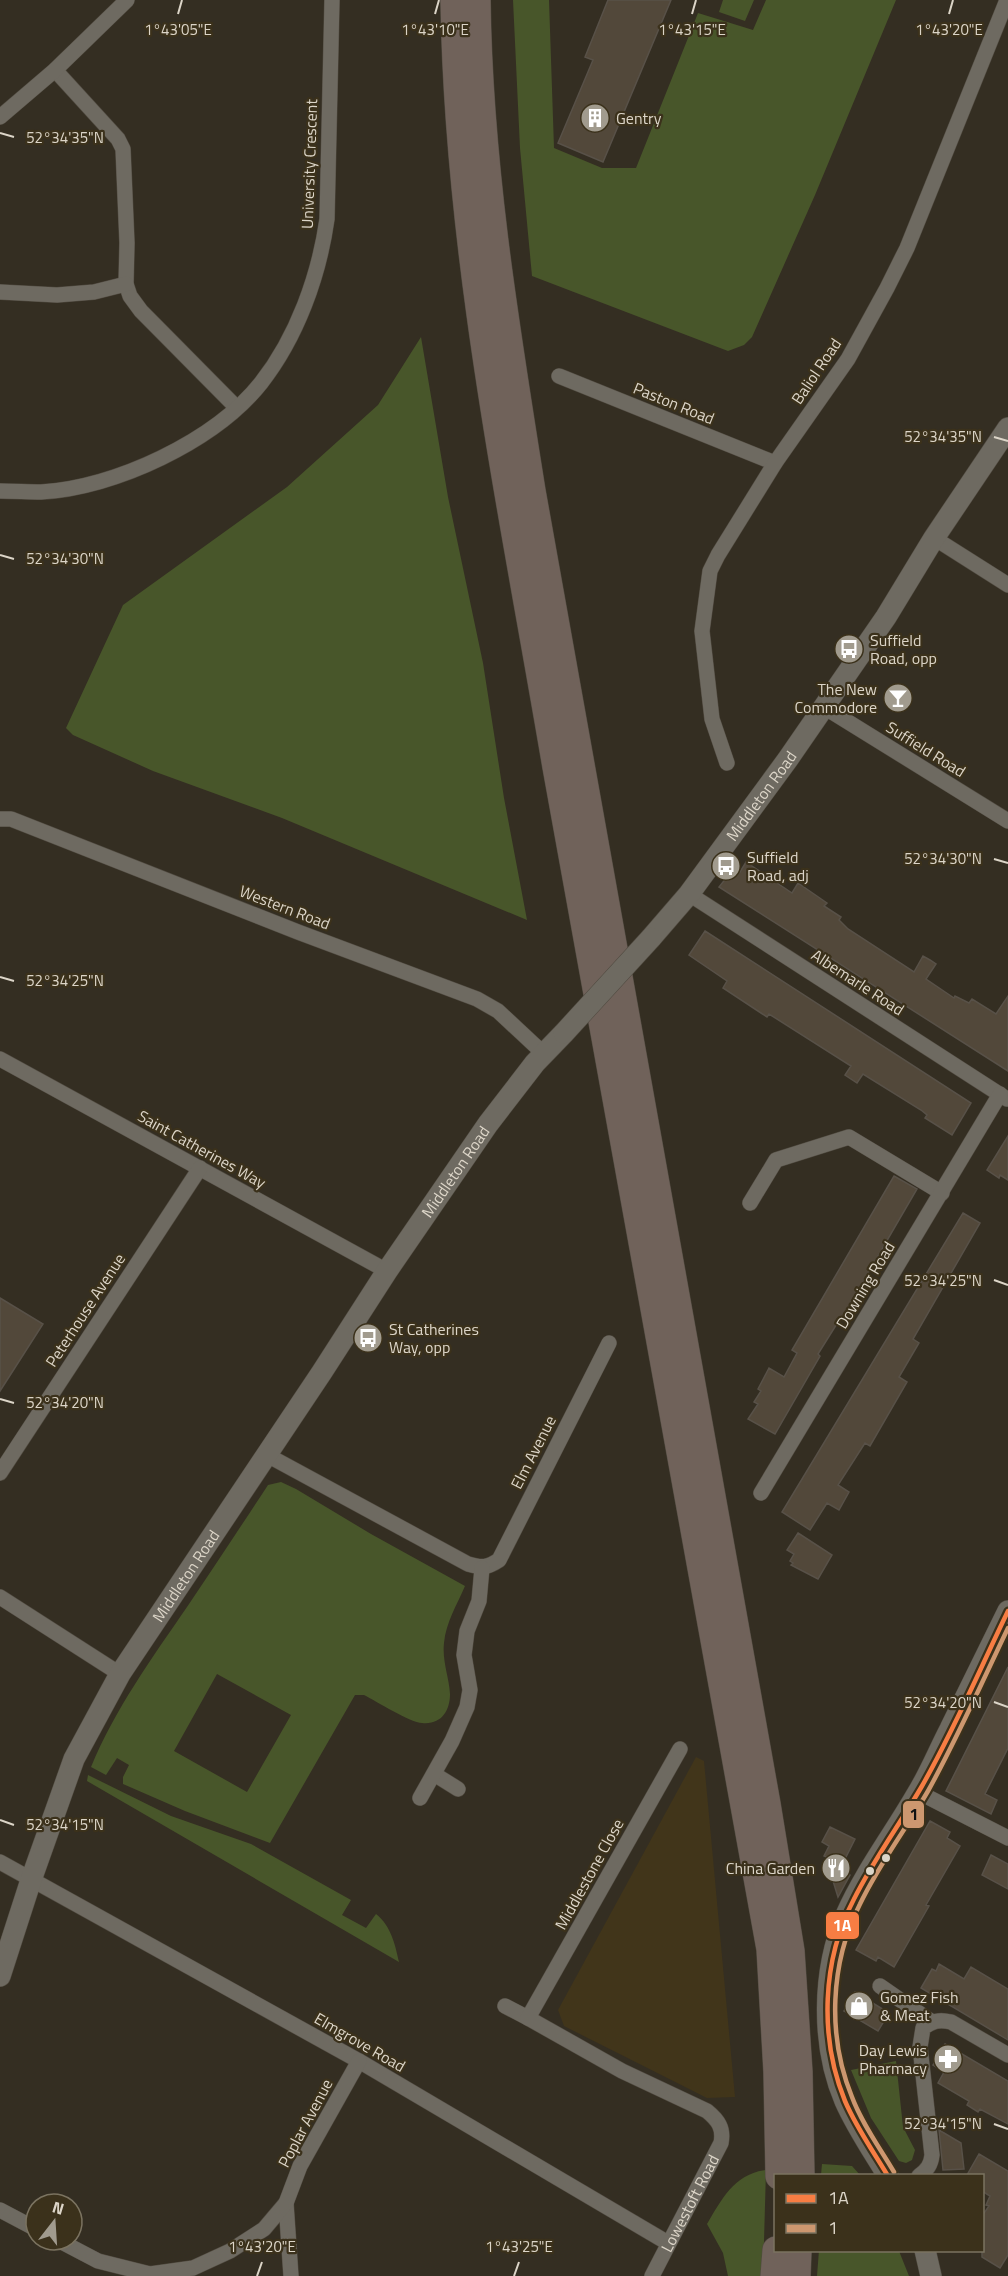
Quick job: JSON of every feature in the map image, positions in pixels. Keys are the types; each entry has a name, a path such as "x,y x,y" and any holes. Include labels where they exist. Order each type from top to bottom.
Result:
{"highway":[{"path":"454,0 455,59 466,204 485,348 587,946 770,1948 777,2072 779,2174"},
{"path":"477,0 477,57 484,144 511,359 767,1804 791,1951 799,2072 801,2174"},
{"path":"774,2276 776,2252"},
{"path":"797,2276 798,2252"}],"main road":[{"name":"Middleton Road","path":"0,1976 74,1759 120,1674 387,1271 488,1124 543,1053 564,1033 689,894 886,617 934,538 1008,428"},
{"path":"887,2174 866,2142 845,2100 834,2068 829,1991 836,1941 870,1869 918,1792 1001,1642 1008,1611"},
{"path":"925,2252 931,2276"}],"street":[{"path":"0,117 55,70 127,0"},
{"name":"University Crescent","path":"0,491 43,492 103,482 143,467 205,434 260,384 291,333 311,288 323,247 327,219 332,0"},
{"name":"Baliol Road","path":"727,764 712,719 702,631 710,571 775,463 848,359 887,288 911,237 1007,0"},
{"path":"55,70 118,140 123,149 127,243 126,284 130,296 141,311 236,407"},
{"path":"0,292 57,295 94,292 126,284"},
{"name":"Paston Road","path":"560,376 775,463"},
{"path":"934,538 1008,585"},
{"name":"Suffield Road","path":"824,707 1008,821"},
{"name":"Western Road","path":"0,819 11,819 287,928 477,999 498,1011 543,1053"},
{"name":"Albemarle Road","path":"689,894 1004,1097"},
{"name":"Saint Catherines Way","path":"0,1059 387,1271"},
{"name":"Downing Road","path":"761,1493 942,1192 1004,1097"},
{"path":"750,1203 776,1160 849,1137 942,1192"},
{"name":"Peterhouse Avenue","path":"0,1473 200,1168"},
{"name":"Elm Avenue","path":"482,1568 499,1560 609,1343"},
{"path":"267,1455 468,1564 482,1568 479,1600 467,1631 465,1655 470,1690 468,1707 420,1798"},
{"path":"0,1597 120,1674"},
{"name":"Middlestone Close","path":"528,2018 680,1749"},
{"path":"434,1774 458,1788"},
{"path":"918,1792 1008,1838"},
{"name":"Elmgrove Road","path":"0,1862 359,2061 668,2243"},
{"path":"880,1986 927,2025"},
{"path":"505,2006 528,2018"},
{"name":"Lowestoft Road","path":"528,2018 622,2071 707,2111 722,2128 721,2143 652,2276"},
{"path":"927,2025 941,2020 951,2022 1008,2055"},
{"path":"920,2174 931,2163 932,2155 920,2047 927,2025"},
{"name":"Poplar Avenue","path":"81,2252 98,2261 153,2275 193,2268 230,2251 264,2229 286,2203 300,2166 359,2061"},
{"name":"Poplar Avenue","path":"286,2203 291,2276"},
{"path":"0,2210 24,2223"}],"shaded area":[{"path":"696,1757 704,1761 735,2097 707,2098 564,2026 558,2010"}],"green space":[{"path":"513,0 549,0 554,148 602,168 636,168 698,13 753,30 766,0 896,0 815,195 752,337 744,345 728,351 532,276 520,148"},
{"path":"723,0 754,0 745,21 719,12"},
{"path":"421,337 448,497 483,663 504,798 527,920 282,818 153,771 73,735 66,728 123,605 287,487 378,405"},
{"path":"281,1482 296,1489 465,1586 445,1635 444,1656 450,1700 443,1716 434,1722 417,1722 364,1695 355,1695 270,1843 185,1811 123,1784 123,1777 129,1765 117,1758 106,1775 91,1767 111,1725 135,1684 268,1485","holes":["217,1674 291,1715 247,1792 174,1751"]},
{"path":"88,1775 171,1816 251,1844 351,1900 342,1915 366,1928 376,1914 389,1930 399,1962 87,1781"},
{"path":"896,2061 903,2127 915,2150 912,2160 906,2163 899,2161 871,2118 851,2070"},
{"path":"822,2164 852,2166 859,2174 821,2174"},
{"path":"766,2170 763,2276 728,2276 723,2253 707,2224 724,2197 737,2182 755,2172"},
{"path":"819,2252 899,2252 909,2276 817,2276"}],"building":[{"path":"608,0 671,0 603,162 558,143 593,60 585,57"},
{"path":"746,862 792,893 798,883 827,903 824,906 841,917 839,920 848,929 914,972 923,956 930,960 936,964 926,979 954,998 955,996 969,1003 972,999 996,1014 1008,996 1008,1071 719,887 734,868 740,872"},
{"path":"705,931 971,1103 952,1135 925,1118 927,1115 921,1110 863,1074 857,1083 845,1075 851,1066 769,1014 767,1017 723,988 727,981 689,955"},
{"path":"1008,1136 1008,1180 1000,1175 999,1178 987,1170"},
{"path":"894,1176 917,1189 839,1323 818,1354 820,1356 775,1434 748,1419 758,1404 754,1402 761,1391 758,1389 769,1368 784,1377 797,1353 792,1350"},
{"path":"963,1213 980,1223 913,1339 919,1343 899,1377 907,1382 870,1446 865,1443 838,1485 849,1492 839,1510 827,1503 810,1530 782,1512"},
{"path":"0,1298 43,1324 0,1391"},
{"path":"798,1533 832,1555 818,1579 791,1565 793,1563 790,1561 794,1554 787,1550"},
{"path":"1008,1667 1008,1748 985,1794 997,1800 991,1814 946,1791"},
{"path":"930,1821 950,1832 947,1838 960,1846 894,1967 878,1957 876,1961 856,1950"},
{"path":"830,1827 855,1839 842,1865 824,1856 829,1846 822,1842"},
{"path":"991,1855 1008,1864 1008,1889 982,1875"},
{"path":"828,1865 850,1875 838,1897"},
{"path":"939,1964 964,1979 971,1967 1008,1989 1008,2040 921,1988 932,1969 936,1971"},
{"path":"855,1992 889,2013 878,2031 844,2011"},
{"path":"945,2044 1008,2081 1008,2124 980,2109 978,2112 967,2105 969,2101 938,2083 944,2072 933,2065"},
{"path":"939,2130 961,2143 964,2169 943,2170"},
{"path":"979,2154 1008,2171 1008,2255 1000,2268 982,2257 984,2213 989,2206 986,2205 990,2196 984,2192 984,2174 968,2174"}],"transit line":[{"name":"1A","path":"887,2174 845,2101 831,2051 828,1999 835,1947 854,1899 934,1765 1008,1611"},
{"name":"1","path":"894,2172 861,2117 844,2074 838,2049 835,2000 843,1950 850,1927 867,1889 939,1771 1008,1628"}],"place":[{"name":"Gentry","path":"595,118"},
{"name":"Suffield Road, opp","path":"849,649"},
{"name":"The New Commodore","path":"898,698"},
{"name":"Suffield Road, adj","path":"726,866"},
{"name":"St Catherines Way, opp","path":"368,1338"},
{"name":"China Garden","path":"836,1868"},
{"name":"Gomez Fish & Meat","path":"859,2006"},
{"name":"Day Lewis Pharmacy","path":"948,2059"}]}
